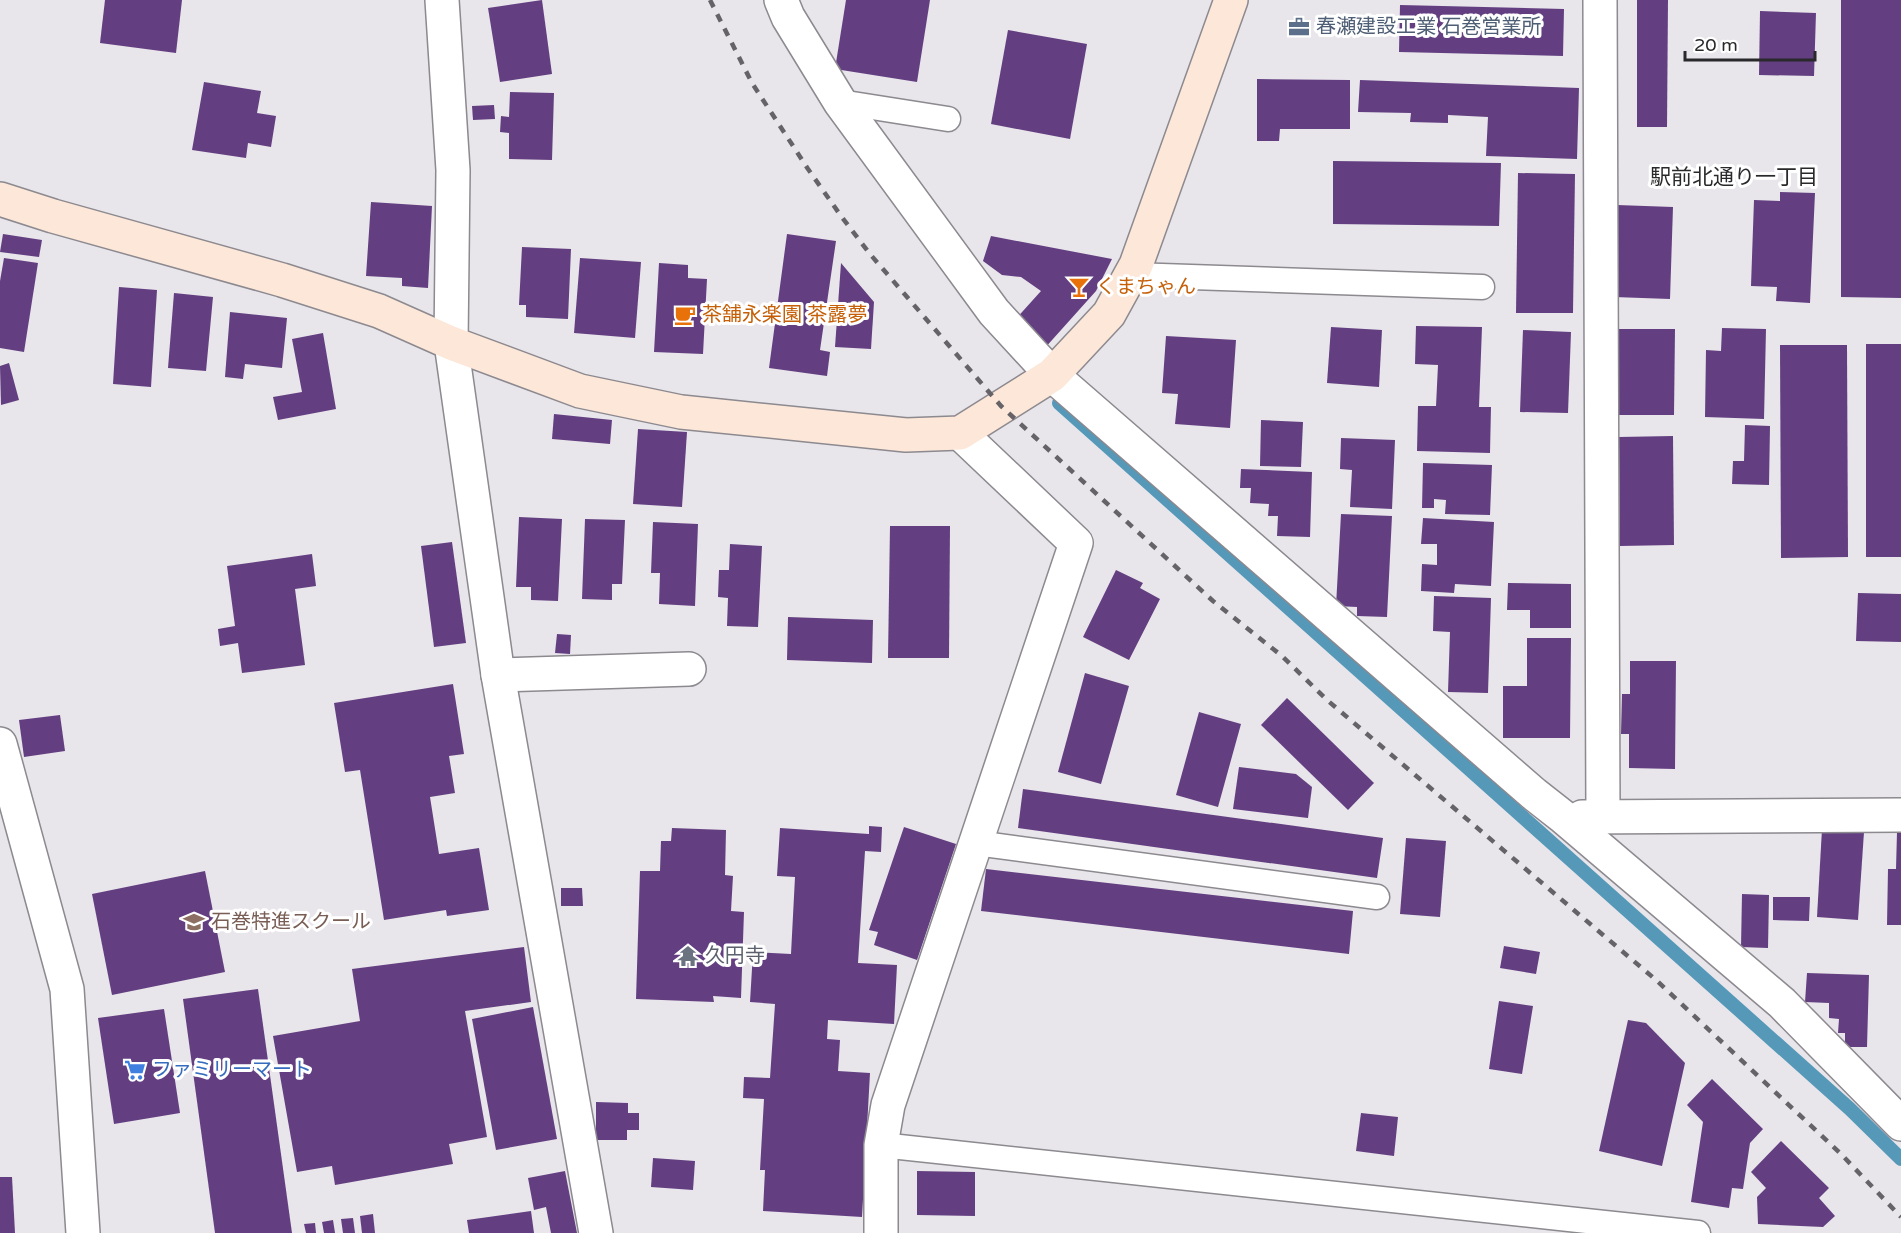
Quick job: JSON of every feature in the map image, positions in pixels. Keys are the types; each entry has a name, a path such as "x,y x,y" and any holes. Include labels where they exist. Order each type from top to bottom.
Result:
{"street":[{"path":"442,0 453,170 451,343 498,675 596,1233"},
{"path":"781,0 788,17 840,102 994,312 1052,375 1525,787 1782,1003 1901,1124"},
{"path":"0,199 293,283 379,311 451,343 579,391 681,412 906,435 960,433 1052,375 1109,314 1132,275 1231,0"},
{"path":"1600,0 1603,817"},
{"path":"881,1233 881,1145 888,1105 1076,543 960,433"},
{"path":"498,675 689,669"},
{"path":"0,744 68,989 83,1233"},
{"path":"1562,816 1901,815"}],"lane":[{"path":"840,102 948,119"},
{"path":"1132,275 1482,287"},
{"path":"976,843 1377,897"},
{"path":"881,1145 1698,1233"}],"building":[{"path":"105,0 182,0 176,53 100,43"},
{"path":"542,0 552,74 500,82 488,8"},
{"path":"846,0 930,0 917,82 835,69"},
{"path":"1637,0 1668,0 1667,127 1637,127"},
{"path":"1841,0 1901,0 1901,298 1841,297"},
{"path":"1400,5 1564,9 1563,56 1399,52"},
{"path":"1760,11 1816,13 1814,76 1759,75"},
{"path":"1008,30 1087,44 1070,139 991,124"},
{"path":"1257,79 1350,80 1350,129 1280,129 1279,141 1257,141"},
{"path":"1360,80 1579,88 1577,159 1486,156 1488,117 1448,115 1448,123 1410,122 1411,113 1358,112"},
{"path":"204,82 261,91 257,113 276,116 271,147 248,143 246,158 192,150"},
{"path":"510,92 554,93 552,160 509,159 509,133 500,132 501,116 509,117"},
{"path":"494,105 495,119 473,120 472,106"},
{"path":"1333,161 1501,163 1499,226 1333,224"},
{"path":"1518,173 1575,174 1573,313 1516,313"},
{"path":"1780,192 1815,193 1810,303 1776,301 1777,287 1751,286 1754,200 1780,201"},
{"path":"371,202 432,206 428,288 402,286 402,278 366,276"},
{"path":"1617,205 1673,207 1670,299 1614,297"},
{"path":"3,234 42,240 39,257 0,252"},
{"path":"787,234 836,241 820,350 830,352 827,376 769,368"},
{"path":"991,236 1112,259 1096,291 1044,349 1013,322 1041,291 1021,277 1002,275 983,261"},
{"path":"522,247 571,249 568,319 526,317 526,305 519,305"},
{"path":"4,258 38,263 24,352 0,348 0,281"},
{"path":"580,258 641,262 635,338 574,333"},
{"path":"659,263 688,265 688,278 707,279 703,354 654,352"},
{"path":"841,263 874,302 871,349 835,347"},
{"path":"119,287 157,290 151,387 113,384"},
{"path":"174,293 213,297 206,371 168,368"},
{"path":"230,312 287,318 282,368 245,364 243,379 225,377"},
{"path":"1416,326 1482,327 1479,407 1491,407 1490,453 1417,451 1418,406 1436,406 1438,365 1415,364"},
{"path":"1331,327 1382,330 1379,387 1327,383"},
{"path":"1722,328 1766,329 1764,419 1705,417 1706,350 1721,351"},
{"path":"1615,329 1675,329 1674,415 1615,415"},
{"path":"1523,330 1571,332 1568,413 1520,412"},
{"path":"323,333 336,409 278,420 273,397 302,392 292,339"},
{"path":"1166,336 1236,340 1230,428 1175,424 1178,394 1162,393"},
{"path":"1866,344 1901,344 1901,557 1866,557"},
{"path":"1780,345 1847,345 1848,557 1781,558"},
{"path":"9,363 19,400 1,405 0,366"},
{"path":"554,414 612,420 610,444 552,439"},
{"path":"1261,420 1303,422 1301,467 1260,466"},
{"path":"1745,425 1770,426 1769,485 1732,484 1733,461 1744,461"},
{"path":"638,429 687,432 682,507 633,504"},
{"path":"1673,436 1674,545 1620,546 1619,437"},
{"path":"1341,438 1395,440 1392,509 1350,507 1352,470 1340,469"},
{"path":"1423,463 1492,465 1490,515 1445,514 1446,500 1434,499 1434,508 1422,508"},
{"path":"1241,469 1312,472 1310,537 1277,536 1278,516 1268,516 1269,504 1250,503 1251,488 1240,488"},
{"path":"1341,514 1392,516 1387,617 1357,616 1357,607 1336,606"},
{"path":"519,517 562,519 558,601 531,600 531,587 516,587"},
{"path":"1423,518 1494,522 1491,586 1455,584 1454,593 1421,591 1422,564 1437,565 1437,544 1421,544"},
{"path":"585,519 625,520 622,584 612,584 612,600 582,599"},
{"path":"653,522 698,524 695,606 659,604 660,573 651,573"},
{"path":"890,526 950,526 949,658 888,658"},
{"path":"452,542 466,643 434,647 421,546"},
{"path":"730,544 762,546 758,627 727,626 728,598 718,597 719,570 729,570"},
{"path":"312,554 316,586 295,589 305,665 242,673 238,643 220,646 218,629 235,626 227,566"},
{"path":"1116,570 1143,583 1140,588 1160,599 1129,660 1083,637"},
{"path":"1508,583 1571,584 1571,628 1530,628 1530,610 1507,610"},
{"path":"1858,593 1901,594 1901,642 1856,641"},
{"path":"1434,596 1491,598 1488,693 1448,692 1450,632 1433,631"},
{"path":"788,617 873,620 872,663 787,660"},
{"path":"557,634 571,635 570,654 555,653"},
{"path":"1527,638 1571,638 1570,738 1503,738 1503,686 1527,686"},
{"path":"1630,661 1676,661 1675,769 1629,768 1629,734 1621,734 1622,694 1630,694"},
{"path":"1085,673 1129,686 1101,784 1058,772"},
{"path":"453,684 464,754 449,756 455,793 430,797 439,854 479,848 489,910 447,916 446,910 384,920 360,770 345,772 334,703"},
{"path":"1287,698 1374,783 1348,810 1261,725"},
{"path":"1199,712 1241,724 1218,807 1176,795"},
{"path":"60,715 65,751 24,757 19,720"},
{"path":"1239,767 1296,774 1312,787 1308,818 1233,809"},
{"path":"1023,789 1383,838 1377,878 1018,828"},
{"path":"869,826 882,827 881,852 865,851 858,963 897,965 894,1024 828,1020 827,1039 840,1040 838,1071 870,1073 862,1217 763,1211 765,1170 760,1170 764,1099 743,1098 744,1077 770,1078 775,1004 750,1002 753,952 791,954 795,877 777,876 780,828 869,834"},
{"path":"904,827 956,844 917,960 874,945 878,932 869,930"},
{"path":"672,828 726,830 725,875 733,876 731,911 744,912 741,998 713,996 714,1002 636,999 640,871 660,871 661,841 671,841"},
{"path":"1822,829 1864,832 1858,920 1817,917"},
{"path":"1897,832 1901,832 1901,925 1887,925 1888,869 1896,869"},
{"path":"1406,838 1446,841 1440,917 1400,914"},
{"path":"986,869 1353,911 1349,954 981,911"},
{"path":"205,871 225,972 112,995 92,894"},
{"path":"561,888 582,888 583,906 561,906"},
{"path":"1742,894 1769,895 1768,948 1741,947"},
{"path":"1773,897 1810,897 1809,921 1773,920"},
{"path":"1504,946 1540,952 1536,974 1500,968"},
{"path":"524,947 531,1002 465,1011 487,1137 449,1144 453,1164 335,1185 332,1166 297,1172 273,1036 360,1021 352,969"},
{"path":"1807,973 1869,975 1867,1047 1845,1047 1845,1033 1838,1033 1839,1019 1829,1018 1829,1003 1805,1002"},
{"path":"258,989 292,1233 215,1233 183,999"},
{"path":"1499,1001 1533,1006 1522,1074 1489,1069"},
{"path":"533,1007 557,1139 496,1150 472,1019"},
{"path":"164,1009 180,1113 114,1124 98,1018"},
{"path":"1628,1020 1646,1023 1685,1063 1662,1166 1599,1151"},
{"path":"1712,1079 1763,1129 1750,1143 1743,1189 1732,1188 1729,1208 1691,1202 1703,1122 1687,1105"},
{"path":"596,1102 628,1103 628,1113 639,1113 639,1130 627,1130 627,1140 596,1140"},
{"path":"1361,1113 1398,1117 1394,1156 1356,1151"},
{"path":"1781,1141 1829,1188 1819,1198 1835,1216 1823,1227 1758,1224 1757,1197 1766,1188 1751,1172"},
{"path":"653,1158 695,1161 693,1190 651,1187"},
{"path":"565,1171 577,1233 551,1233 546,1207 534,1210 528,1178"},
{"path":"917,1171 975,1172 975,1216 917,1215"},
{"path":"0,1177 12,1177 15,1233 0,1233"},
{"path":"531,1211 534,1233 469,1233 467,1220"},
{"path":"373,1214 375,1233 362,1233 360,1216"},
{"path":"353,1218 355,1233 343,1233 341,1219"},
{"path":"333,1220 335,1233 324,1233 322,1222"},
{"path":"315,1223 316,1233 306,1233 304,1224"}],"waterway":[{"path":"1059,403 1850,1109 1901,1159"}],"railway":[{"path":"710,0 752,83 841,216 870,254 1001,406 1213,601 1282,656 1327,700 1656,980 1841,1154 1901,1217"}],"place":[{"name":"春瀬建設工業 石巻営業所","path":"1299,27"},
{"name":"くまちゃん","path":"1079,287"},
{"name":"茶舗永楽園 茶露夢","path":"685,315"},
{"name":"石巻特進スクール","path":"194,922"},
{"name":"久円寺","path":"688,956"},
{"name":"ファミリーマート","path":"135,1070"}],"district":[{"name":"駅前北通り一丁目","path":"1734,177"}]}
